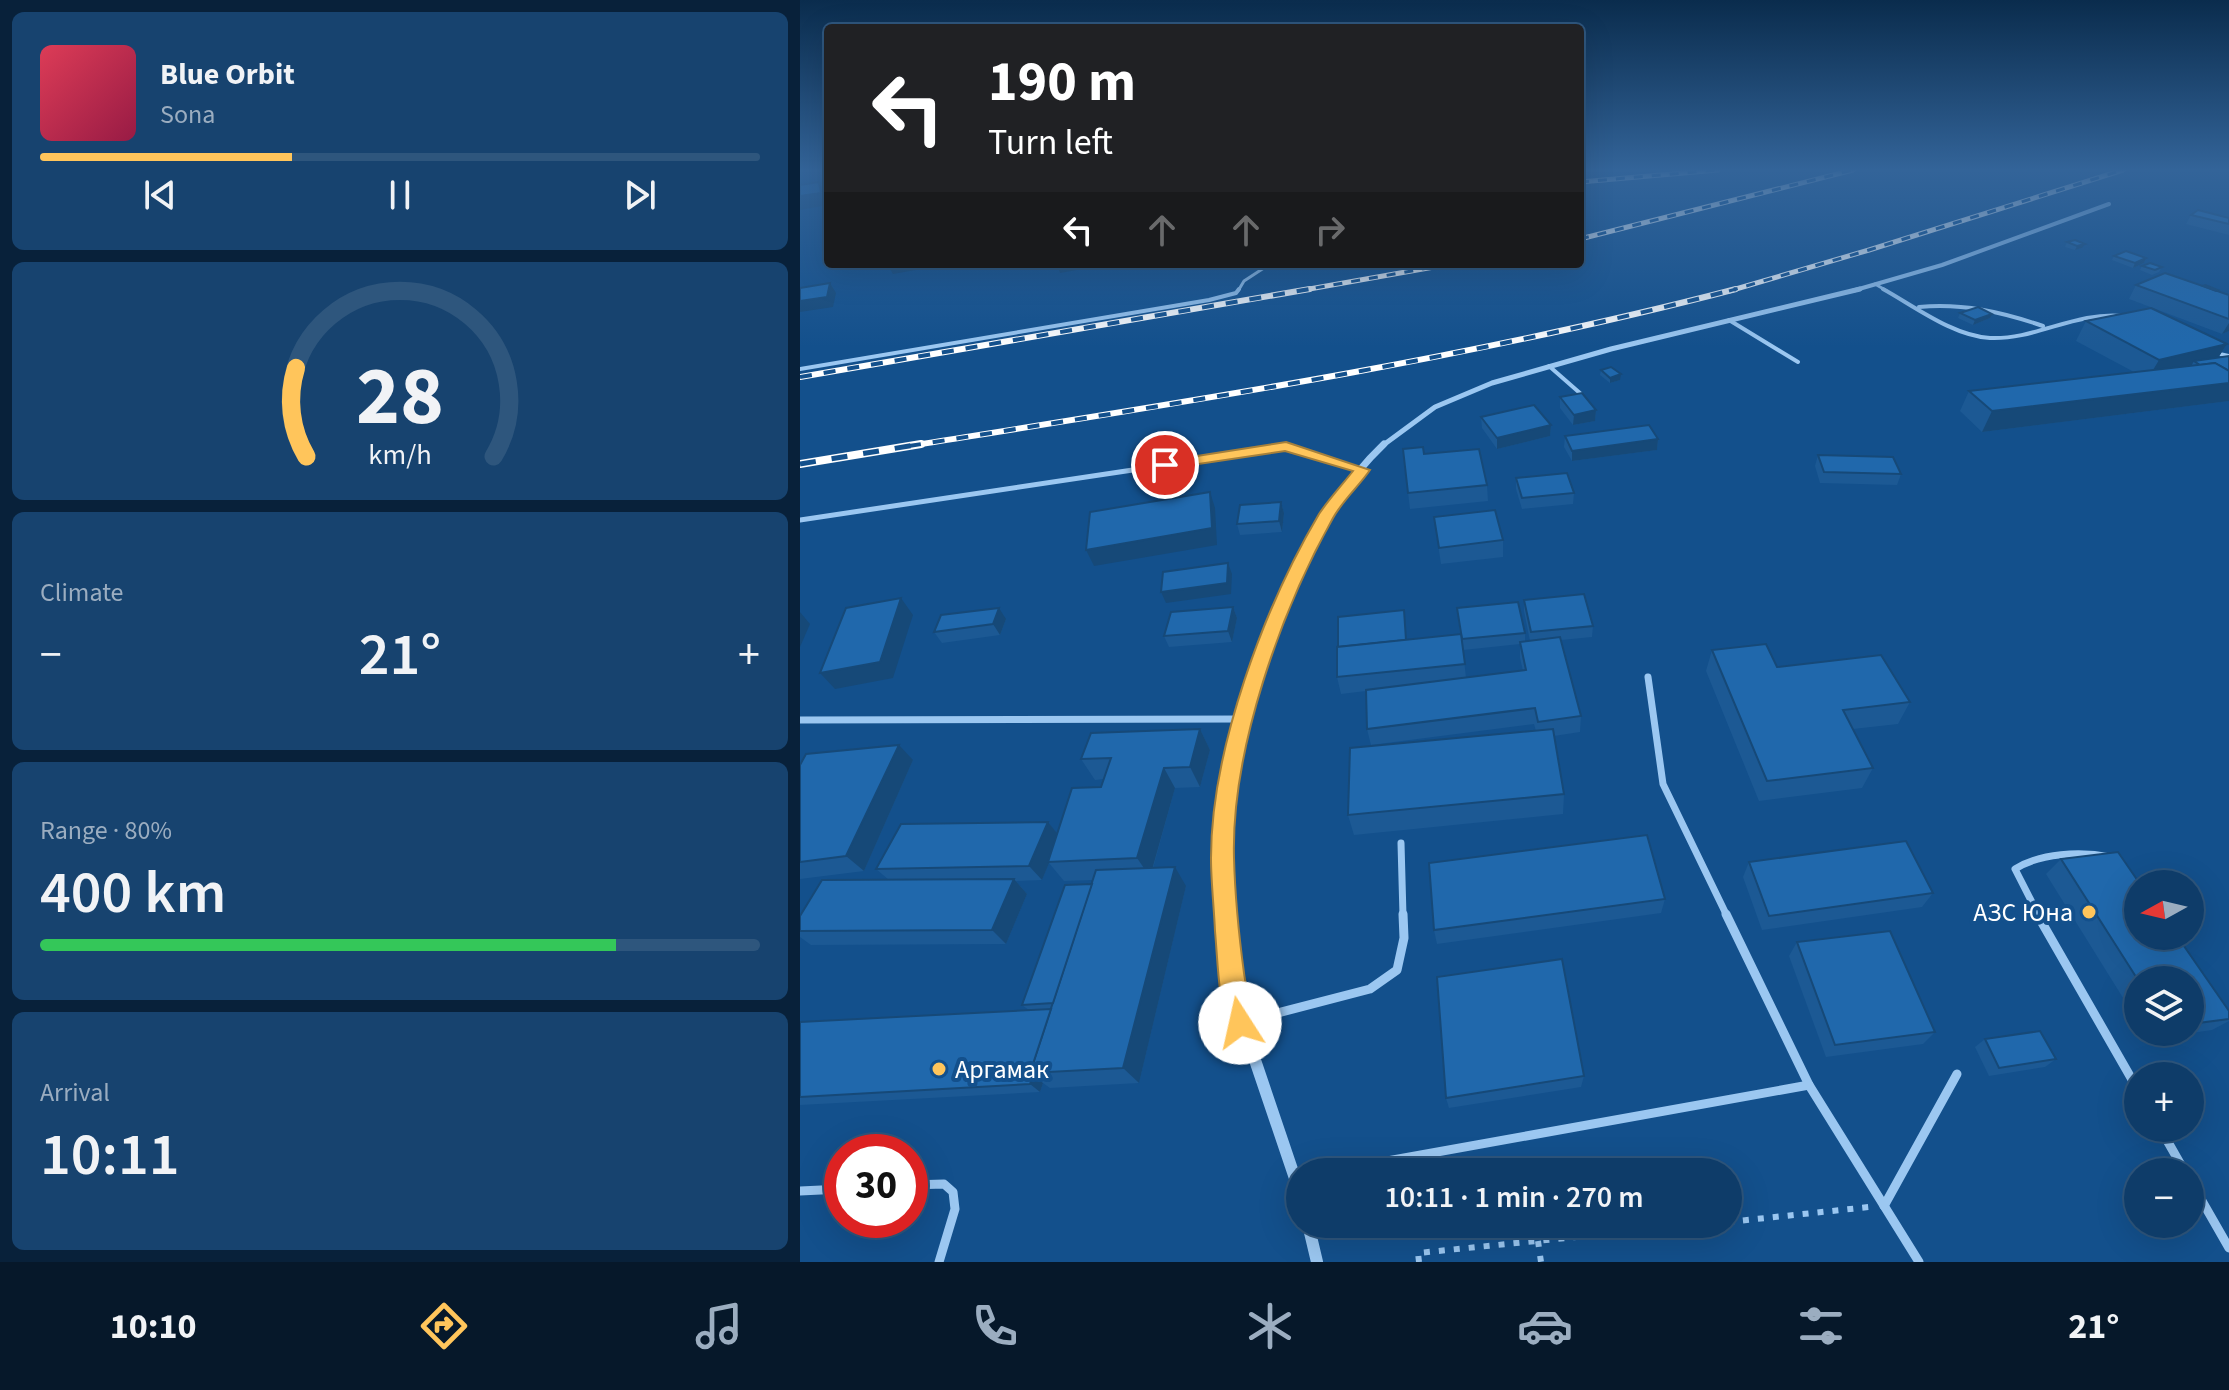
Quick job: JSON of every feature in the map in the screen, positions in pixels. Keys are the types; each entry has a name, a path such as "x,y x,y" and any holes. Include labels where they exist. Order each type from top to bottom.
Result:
{"street":[{"path":"1291,1158 1240,1023 1231,974 1222,857 1228,788 1244,719 1276,617 1327,514 1363,470 1413,419 1437,405 1549,366 1875,284 1977,253 2042,229"},
{"path":"1311,1238 1317,1262"}],"lane":[{"path":"800,369 1209,300 1236,293 1244,281 1264,268"},
{"path":"1875,284 1968,333 1988,338 2091,314 2128,317"},
{"path":"1919,307 1950,304 1982,307 2043,326"},
{"path":"1729,320 1798,362"},
{"path":"2208,350 2229,356"},
{"path":"1549,366 1581,394"},
{"path":"800,520 1286,447 1363,470"},
{"path":"1648,677 1663,784 1809,1085 1919,1262"},
{"path":"800,720 1244,719"},
{"path":"1240,1023 1370,989 1397,970 1404,938 1401,843"},
{"path":"2123,865 2115,858 2097,853 2026,861 2015,869 2018,883 2124,1066"},
{"path":"1884,1206 1957,1074"},
{"path":"1404,1158 1809,1085"},
{"path":"928,1184 944,1184 953,1192 955,1209 939,1262"},
{"path":"800,1191 824,1190"},
{"path":"2204,1204 2229,1248"}],"path":[{"path":"1742,1221 1884,1206"},
{"path":"1419,1262 1418,1253 1567,1238"},
{"path":"1538,1241 1541,1262"}],"building":[{"path":"2075,240 2085,244 2077,246 2067,242"},
{"path":"2126,251 2146,258 2135,263 2114,256"},
{"path":"2150,263 2162,267 2155,270 2142,266"},
{"path":"2165,273 2229,295 2229,319 2136,285"},
{"path":"830,283 827,297 800,301 800,288"},
{"path":"1978,307 1992,314 1975,320 1960,313"},
{"path":"2151,308 2227,344 2159,360 2086,321"},
{"path":"2229,356 2229,371 2215,363 2200,365 2194,361"},
{"path":"2215,363 2229,371 2229,383 1992,411 1969,391"},
{"path":"1611,367 1621,374 1610,378 1601,370"},
{"path":"1582,393 1596,410 1574,415 1560,397"},
{"path":"1534,405 1551,425 1497,438 1481,417"},
{"path":"1649,425 1658,439 1572,451 1565,436"},
{"path":"1423,447 1424,454 1479,449 1487,485 1408,493 1403,449"},
{"path":"1818,455 1893,457 1901,474 1824,472"},
{"path":"1567,473 1574,493 1522,498 1516,478"},
{"path":"1210,492 1212,528 1086,550 1090,512"},
{"path":"1281,502 1279,521 1237,524 1240,505"},
{"path":"1495,510 1503,540 1439,548 1434,517"},
{"path":"1228,563 1227,583 1161,592 1163,572"},
{"path":"1584,594 1593,626 1531,632 1524,600"},
{"path":"901,598 880,662 820,673 846,608"},
{"path":"1518,602 1525,633 1462,639 1457,608"},
{"path":"1233,607 1228,631 1164,636 1171,612"},
{"path":"999,608 993,624 934,632 941,615"},
{"path":"1404,610 1406,640 1338,647 1338,617"},
{"path":"1461,634 1465,664 1337,677 1337,647"},
{"path":"1560,637 1581,716 1538,722 1535,708 1367,729 1366,690 1526,670 1520,642"},
{"path":"1766,644 1777,667 1881,655 1910,702 1843,710 1873,768 1767,781 1712,650"},
{"path":"1200,729 1190,767 1164,768 1137,858 1048,862 1072,788 1101,787 1111,758 1081,759 1091,733"},
{"path":"1553,729 1564,794 1348,815 1350,748"},
{"path":"899,745 846,856 800,862 800,765 806,754"},
{"path":"1048,822 1029,866 876,869 901,824"},
{"path":"1647,835 1665,899 1434,930 1429,863"},
{"path":"1906,841 1933,893 1769,916 1749,862"},
{"path":"2118,852 2130,870 2124,870 2124,950 2187,950 2198,966 2129,966 2061,859"},
{"path":"1175,867 1123,1068 1030,1073 1096,870"},
{"path":"1014,879 992,930 800,931 800,916 822,880"},
{"path":"1092,884 1053,1003 1022,1005 1065,885"},
{"path":"1890,931 1935,1032 1835,1045 1797,942"},
{"path":"1562,959 1584,1076 1446,1098 1437,977"},
{"path":"2204,975 2229,1011 2229,1019 2204,1022"},
{"path":"1051,1009 1030,1073 1033,1075 1030,1084 800,1097 800,1022"},
{"path":"2040,1031 2056,1059 1999,1068 1985,1039"}],"railway":[{"path":"1584,238 1620,229"},
{"path":"1735,289 1936,229"},
{"path":"1298,291 1428,268"},
{"path":"800,377 1310,289"},
{"path":"909,446 1324,378 1531,337 1735,289"},
{"path":"1729,291 1735,289"},
{"path":"800,464 921,444"}],"place":[{"name":"АЗС Юна","path":"2089,912"},
{"name":"Аргамак","path":"939,1069"}],"route":[{"path":"1165,465 1286,447 1363,470 1327,514 1276,617 1244,719 1228,788 1222,857 1231,974 1240,1023"}]}
